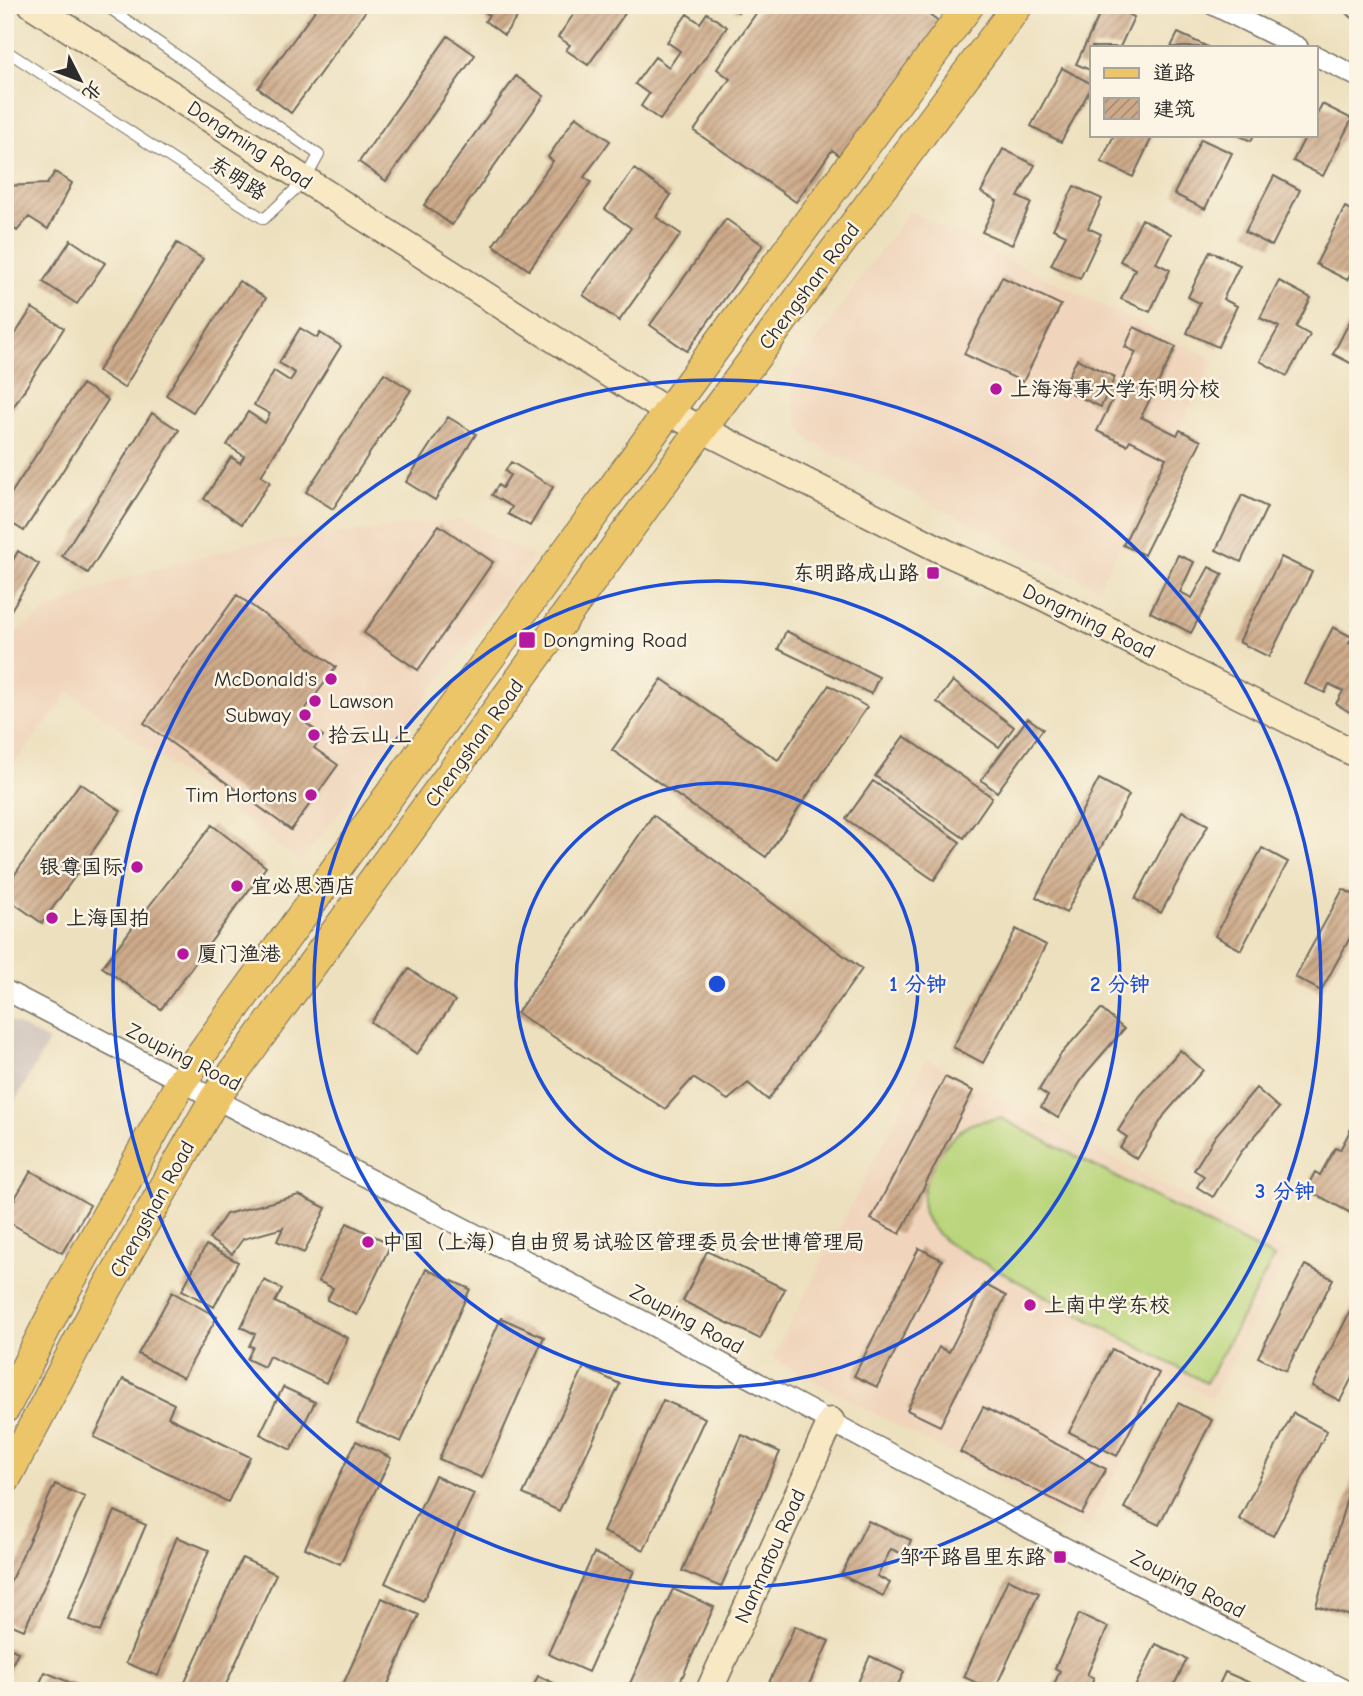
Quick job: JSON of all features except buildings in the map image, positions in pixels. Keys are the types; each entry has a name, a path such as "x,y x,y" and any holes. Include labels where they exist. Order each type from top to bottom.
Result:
{"main road":[{"name":"Dongming Road","path":"32,5 668,412 1358,755"},
{"name":"Chengshan Road","path":"5,1408 63,1294 181,1082 668,412 969,5"},
{"name":"Chengshan Road","path":"5,1480 95,1310 215,1098 701,430 1018,5"},
{"name":"Nanmatou Road","path":"709,1691 831,1421"}],"street":[{"path":"1213,5 1296,46"},
{"path":"1318,57 1358,77"},
{"name":"Zouping Road","path":"5,990 831,1421 1062,1546 1347,1691"}],"lane":[{"name":"东明路","path":"5,50 264,219 305,180 319,155 105,5"}],"shaded area":[{"name":"上海海事大学东明分校","path":"909,211 1215,360 1098,588 811,442 800,427 790,378"},
{"path":"462,520 534,557 301,862 70,692 5,776 5,639 57,606 127,578 246,544"},
{"path":"5,1018 49,1041 5,1119"},
{"name":"上南中学东校","path":"927,1059 1290,1253 1212,1399 1168,1377 1087,1528 772,1358"}],"green space":[{"path":"1001,1118 1274,1258 1206,1383 947,1243 932,1227 924,1213 923,1197 925,1184 937,1158 964,1128 977,1122"}],"place":[{"name":"上海海事大学东明分校","path":"996,389"},
{"name":"东明路成山路","path":"933,573"},
{"name":"Dongming Road","path":"527,640"},
{"name":"McDonald's","path":"331,679"},
{"name":"Lawson","path":"315,701"},
{"name":"Subway","path":"305,715"},
{"name":"拾云山上","path":"314,735"},
{"name":"Tim Hortons","path":"311,795"},
{"name":"银尊国际","path":"137,867"},
{"name":"宜必思酒店","path":"237,886"},
{"name":"上海国拍","path":"52,918"},
{"name":"厦门渔港","path":"183,954"},
{"name":"中国（上海）自由贸易试验区管理委员会世博管理局","path":"368,1242"},
{"name":"上南中学东校","path":"1030,1305"},
{"name":"邹平路昌里东路","path":"1060,1557"}]}
